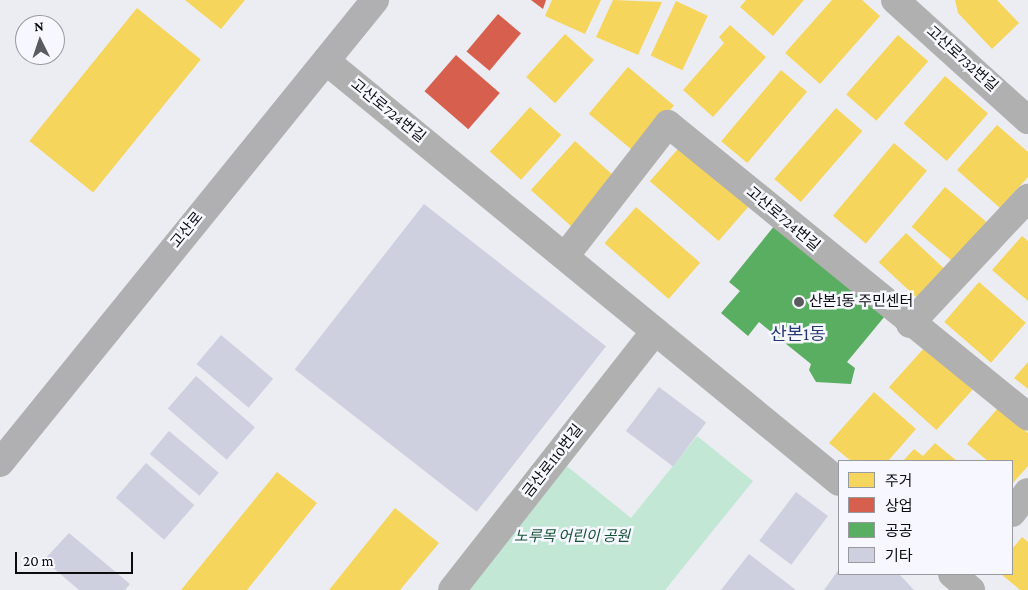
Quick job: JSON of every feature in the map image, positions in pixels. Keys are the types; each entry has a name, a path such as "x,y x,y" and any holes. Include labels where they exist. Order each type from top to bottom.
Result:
{"street":[{"name":"고산로","path":"0,463 375,0"},
{"name":"고산로732번길","path":"910,5 1028,120"},
{"name":"고산로724번길","path":"326,61 566,255 655,331 838,481"},
{"name":"고산로724번길","path":"566,255 668,124 910,324 1028,417"},
{"path":"910,324 1028,198"},
{"name":"금산로110번길","path":"452,590 655,331"}],"green space":[{"name":"노루목 어린이 공원","path":"697,436 753,481 665,590 461,590 563,463 631,518"}],"building: 주거":[{"path":"185,0 245,0 221,29"},
{"path":"552,0 601,0 585,34 545,16"},
{"path":"613,0 662,2 638,55 596,37"},
{"path":"746,0 804,0 773,36 740,7"},
{"path":"832,0 862,0 880,16 820,84 785,53"},
{"path":"955,0 997,0 1019,23 992,49 958,13"},
{"path":"676,1 708,16 682,70 651,55"},
{"path":"137,8 201,60 93,192 29,141"},
{"path":"730,25 766,57 713,117 683,90 724,43 719,37"},
{"path":"565,34 594,60 555,103 526,77"},
{"path":"898,35 928,61 876,121 846,95"},
{"path":"628,67 674,106 635,152 589,114"},
{"path":"781,70 807,92 747,163 721,141"},
{"path":"945,76 988,113 947,161 904,124"},
{"path":"530,107 561,135 521,180 490,152"},
{"path":"836,108 862,131 801,202 774,179"},
{"path":"997,125 1028,152 1028,177 1000,208 957,170"},
{"path":"575,141 618,180 574,229 531,190"},
{"path":"684,142 753,202 719,241 650,181"},
{"path":"894,143 927,171 866,243 833,216"},
{"path":"945,187 986,222 953,262 912,227"},
{"path":"636,207 700,263 669,299 605,243"},
{"path":"906,233 944,268 917,298 879,262"},
{"path":"1022,236 1028,241 1028,301 992,270"},
{"path":"979,282 1026,323 991,363 944,322"},
{"path":"925,347 973,390 936,430 889,387"},
{"path":"1028,362 1028,389 1014,378"},
{"path":"874,392 916,429 889,460 850,460 829,443"},
{"path":"998,408 1028,433 1028,466 1013,483 1013,460 987,460 967,444"},
{"path":"935,443 956,460 904,460 914,449 923,456"},
{"path":"277,472 317,503 247,590 181,590"},
{"path":"395,508 439,543 400,590 329,590"},
{"path":"1022,537 1028,542 1028,590 1020,590 1002,575 1013,575 1013,548"}],"building: 상업":[{"path":"531,0 546,0 543,9"},
{"path":"498,14 521,33 489,71 467,52"},
{"path":"456,55 500,93 468,129 425,91"}],"building: 공공":[{"name":"산본1동 주민센터","path":"775,225 885,316 847,362 855,368 851,384 816,382 809,370 811,364 759,322 748,336 721,313 740,291 729,282"}],"building: 기타":[{"path":"424,204 606,346 477,512 295,369"},
{"path":"221,335 273,379 249,408 197,364"},
{"path":"196,376 255,427 227,460 168,408"},
{"path":"659,387 706,423 673,466 626,431"},
{"path":"169,431 219,473 200,496 150,454"},
{"path":"146,463 194,505 164,540 116,498"},
{"path":"796,492 828,516 791,565 759,541"},
{"path":"69,533 130,584 125,590 79,590 44,560"},
{"path":"749,554 796,590 721,590"},
{"path":"838,570 838,575 900,575 914,590 824,590"}],"place":[{"name":"산본1동 주민센터","path":"799,302"}],"district":[{"name":"산본1동","path":"798,334"}]}
